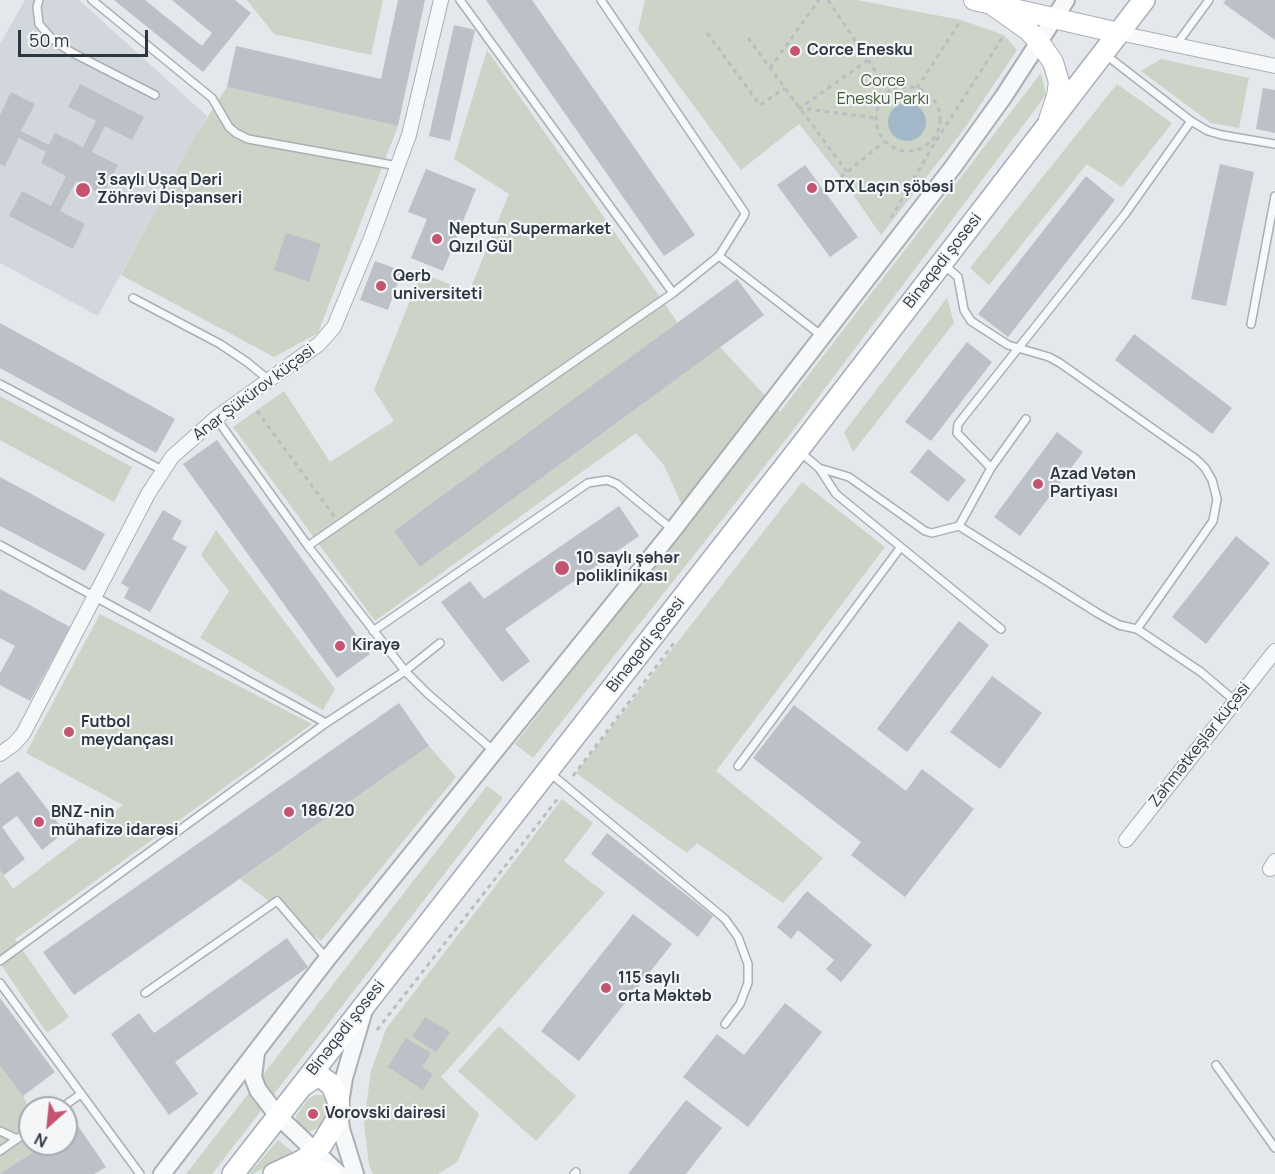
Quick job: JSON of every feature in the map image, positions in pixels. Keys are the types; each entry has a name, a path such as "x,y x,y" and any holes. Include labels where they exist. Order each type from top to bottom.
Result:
{"main road":[{"name":"Binəqədi şosesi","path":"232,1174 285,1123 302,1086 798,450 1144,0"},
{"path":"982,2 1119,33"},
{"path":"982,2 1016,21 1047,52 1058,73 1058,96 1048,126"},
{"path":"274,1174 302,1161 315,1151 331,1130 339,1110 332,1085 321,1077 311,1078 302,1086"},
{"path":"284,1174 314,1169 330,1174"}],"street":[{"name":"Anar Şükürov küçəsi","path":"0,754 15,744 23,734 162,470 172,457 216,418 320,344 334,327 371,238 409,135 441,0"},
{"path":"162,1174 327,959 673,530 953,167 1004,96 1066,0"},
{"path":"1075,0 1076,11 1090,27"},
{"path":"1119,33 1275,66"},
{"name":"Zəhmətkeşlər küçəsi","path":"1126,840 1275,651"},
{"path":"355,1174 341,1129 339,1110 346,1069 368,1000"},
{"path":"256,1052 254,1077 258,1090 285,1123 339,1174"},
{"path":"285,1123 305,1137 321,1136 331,1130"}],"lane":[{"path":"39,0 37,7 39,24 52,39 71,52 155,95"},
{"path":"92,0 212,98 229,127 236,133 248,139 398,165"},
{"path":"460,0 673,293"},
{"path":"308,546 673,293 719,256 745,213 601,0"},
{"path":"1176,45 1209,0"},
{"path":"1104,53 1191,121 1208,131 1275,144"},
{"path":"991,468 957,434 958,424 1125,214 1191,121"},
{"path":"1251,324 1275,196"},
{"path":"719,256 822,336"},
{"path":"941,262 958,277 964,310 971,321 1008,345 1049,357 1060,363 1196,459 1212,480 1217,499 1213,521 1137,629"},
{"path":"133,298 220,344 270,381"},
{"path":"0,384 162,470"},
{"path":"216,418 308,546 405,671 495,752"},
{"path":"819,468 849,477 932,533 958,526 991,468 1026,419"},
{"path":"798,450 819,468 836,494 1001,629"},
{"path":"374,631 588,483 607,480 617,484 673,530"},
{"path":"958,526 1099,614 1119,625 1137,629 1201,672 1235,701"},
{"path":"0,545 326,723"},
{"path":"738,766 900,548"},
{"path":"0,961 326,723 405,671 440,643"},
{"path":"548,771 725,919 738,937 748,964 748,983 740,1004 725,1024"},
{"path":"145,993 277,901 327,959"},
{"path":"0,983 140,1174"},
{"path":"1216,1065 1275,1148"},
{"path":"0,1131 16,1139 0,1151"}],"path":[{"path":"770,68 819,0"},
{"path":"828,0 890,93"},
{"path":"917,88 961,20"},
{"path":"886,226 931,149 1004,35 1016,21"},
{"path":"707,33 760,105 785,88"},
{"path":"748,38 847,172"},
{"path":"800,108 868,60"},
{"path":"900,88 917,88 932,97 939,112 939,129 930,143 915,151 899,151 884,142 876,127 877,110 890,93 900,88"},
{"path":"800,108 876,118"},
{"path":"841,177 884,142"},
{"path":"930,143 931,149"},
{"path":"257,411 340,524"},
{"path":"372,1036 557,801"}],"shaded area":[{"name":"3 saylı Uşaq Dəri Zöhrəvi Dispanseri","path":"25,0 79,0 207,116 98,316 0,263 0,44"}],"green space":[{"path":"247,0 383,0 371,55 274,34"},
{"name":"Corce Enesku Parkı","path":"645,0 857,0 961,20 1004,35 1017,50 964,129 881,235 841,177 799,124 741,170 638,30"},
{"path":"487,50 678,323 394,531 420,567 720,347 780,412 1041,73 1046,95 798,424 533,758 515,744 689,521 664,465 636,433 375,621 233,427 284,391 330,462 394,421 374,390 421,273 469,292 509,194 454,159"},
{"path":"1161,59 1249,78 1239,128 1211,123 1141,71"},
{"path":"1117,84 1172,123 1122,187 1087,164 989,285 970,268"},
{"path":"227,87 398,126 318,333 274,357 121,275 193,140"},
{"path":"947,298 954,323 853,452 844,432"},
{"path":"0,396 132,467 114,502 0,440"},
{"path":"802,482 885,547 716,771 823,858 783,903 697,843 687,853 576,773"},
{"path":"216,530 335,689 323,710 200,638 229,591 201,555"},
{"path":"100,614 312,724 15,939 69,1017 47,1033 0,963 0,870 13,889 123,805 26,753"},
{"path":"429,746 456,777 321,941 240,879"},
{"path":"487,786 503,798 212,1174 186,1174"},
{"path":"562,799 593,823 564,861 605,893 441,1077 479,1114 457,1162 438,1174 373,1174 369,1165 364,1123 371,1071 386,1029"},
{"path":"499,1026 576,1096 536,1141 458,1071"},
{"path":"0,1066 23,1096 18,1096 18,1156 27,1156 0,1174"},
{"path":"315,1095 322,1095 329,1100 329,1114 318,1128 309,1132 302,1130 297,1124 296,1116 308,1099"},
{"path":"278,1140 293,1152 249,1174"}],"water":[{"path":"907,103 914,104 920,109 925,115 925,129 920,135 914,140 907,141 900,140 894,135 889,129 888,122 889,115 894,109 900,104"}],"building":[{"path":"114,0 145,0 202,46 212,33 172,0 235,0 251,13 203,72"},
{"path":"398,0 425,0 398,126 227,87 236,46 381,79"},
{"path":"486,0 532,0 695,235 664,256"},
{"path":"1226,0 1275,0 1275,40 1223,3"},
{"path":"454,25 475,30 450,141 429,136"},
{"path":"80,84 144,117 132,140 105,126 92,152 118,165 103,195 76,181 60,211 85,224 73,249 9,216 22,191 51,206 66,176 41,163 46,152 19,138 5,166 0,164 0,115 11,92 35,104 21,131 49,145 55,133 83,147 96,121 68,107"},
{"path":"1263,88 1275,90 1275,133 1256,129"},
{"path":"1220,164 1254,172 1226,306 1191,299"},
{"path":"805,165 858,237 830,257 777,185"},
{"name":"Neptun Supermarket Qızıl Gül","path":"426,169 476,189 443,271 411,258 427,219 408,212"},
{"path":"1086,176 1115,200 1008,337 978,314"},
{"path":"286,233 321,244 309,282 274,270"},
{"name":"Qerb universiteti","path":"375,261 402,271 388,310 360,300"},
{"path":"737,279 764,315 420,567 394,531"},
{"path":"0,323 175,419 156,453 0,368"},
{"path":"1134,334 1232,408 1212,434 1115,360"},
{"path":"967,342 992,362 931,441 905,422"},
{"name":"Azad Vətən Partiyası","path":"1057,432 1083,452 1020,536 994,517"},
{"path":"217,440 370,654 337,678 183,464"},
{"path":"928,449 966,480 948,502 910,472"},
{"path":"0,477 105,534 85,571 0,526"},
{"name":"10 saylı şəhər poliklinikası","path":"619,506 639,536 505,629 530,661 502,682 441,602 470,581 484,599"},
{"path":"163,510 182,521 172,539 187,547 150,612 124,598 129,588 121,583"},
{"path":"1236,536 1270,563 1206,644 1172,617"},
{"path":"0,589 70,627 30,701 0,685 0,673 15,646 0,638"},
{"path":"959,621 989,645 907,752 877,729"},
{"path":"992,676 1042,713 1000,769 950,732"},
{"name":"186/20","path":"399,703 429,746 74,995 43,952"},
{"path":"794,705 906,791 922,769 974,809 905,897 851,855 861,842 753,758"},
{"name":"BNZ-nin mühafizə idarəsi","path":"18,771 65,832 42,850 17,816 2,827 25,859 4,875 0,870 0,784"},
{"path":"607,833 713,916 698,937 591,854"},
{"path":"807,891 872,945 841,982 826,969 834,960 798,930 791,939 777,927"},
{"name":"115 saylı orta Məktəb","path":"633,914 672,944 579,1061 541,1031"},
{"path":"287,938 308,967 175,1062 198,1094 169,1115 111,1034 139,1013 154,1033"},
{"path":"0,998 55,1072 23,1096 0,1066"},
{"path":"785,1003 822,1032 748,1127 683,1077 717,1034 744,1055"},
{"path":"425,1017 450,1032 436,1052 412,1036"},
{"path":"406,1038 431,1053 422,1067 433,1074 423,1090 388,1067"},
{"path":"686,1100 722,1128 686,1174 628,1174"},
{"path":"78,1126 106,1167 94,1174 0,1174 27,1156 78,1156"}],"place":[{"name":"Corce Enesku","path":"795,51"},
{"name":"DTX Laçın şöbəsi","path":"812,188"},
{"name":"3 saylı Uşaq Dəri Zöhrəvi Dispanseri","path":"83,190"},
{"name":"Neptun Supermarket Qızıl Gül","path":"437,239"},
{"name":"Qerb universiteti","path":"381,286"},
{"name":"Azad Vətən Partiyası","path":"1038,484"},
{"name":"10 saylı şəhər poliklinikası","path":"562,568"},
{"name":"Kirayə","path":"340,646"},
{"name":"Futbol meydançası","path":"69,732"},
{"name":"186/20","path":"289,812"},
{"name":"BNZ-nin mühafizə idarəsi","path":"39,822"},
{"name":"115 saylı orta Məktəb","path":"606,988"},
{"name":"Vorovski dairəsi","path":"313,1114"}]}
